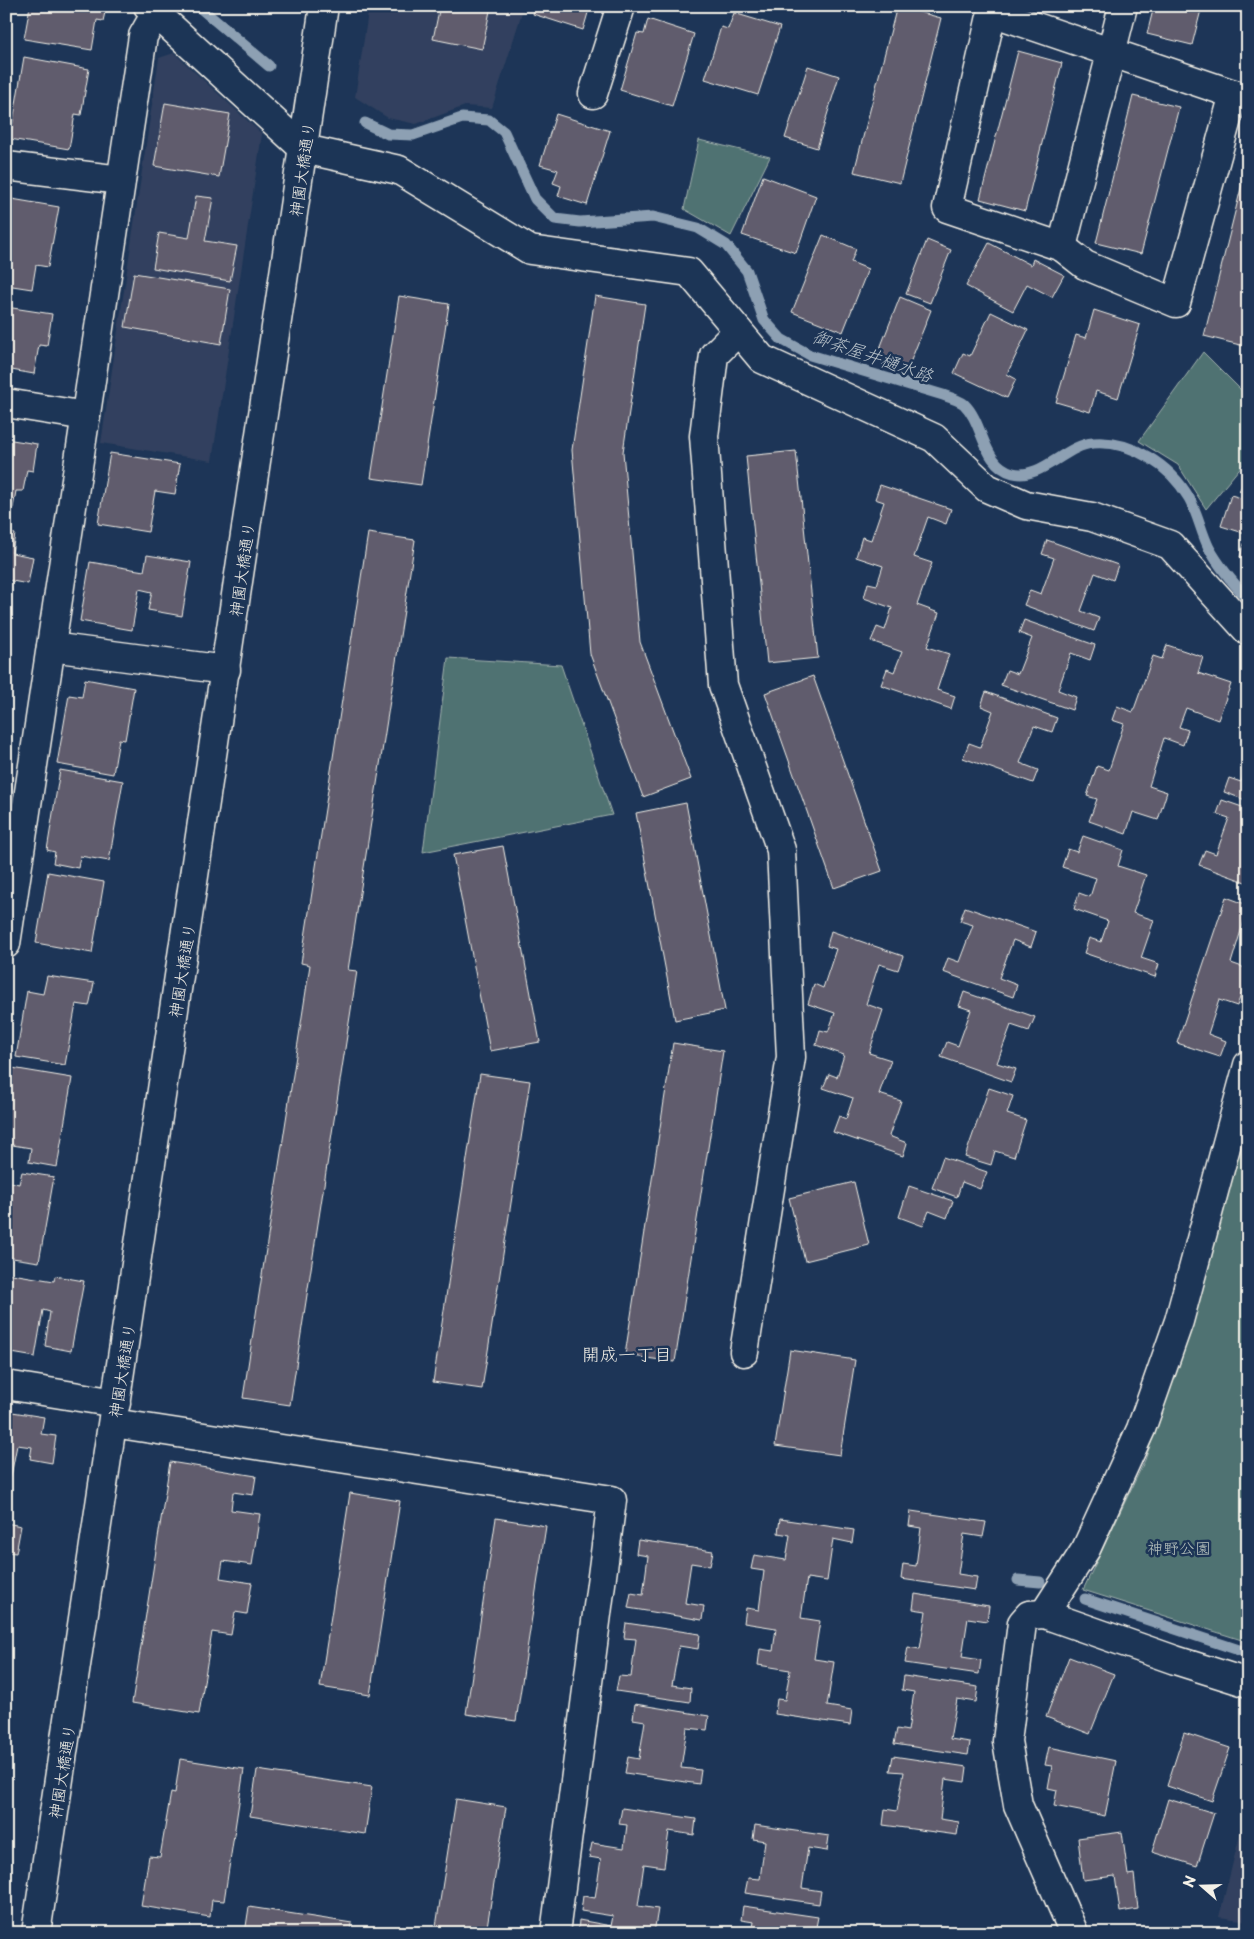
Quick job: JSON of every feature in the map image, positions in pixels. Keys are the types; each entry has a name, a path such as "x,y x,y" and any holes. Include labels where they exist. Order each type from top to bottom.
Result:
{"street":[{"name":"神園大橋通り","path":"36,1933 324,6"},
{"path":"593,94 621,6"},
{"path":"1062,246 1124,6"},
{"path":"993,9 1112,53 1241,96 1176,303 1085,264 1062,246 947,208 993,9"},
{"path":"7,938 143,36 152,10 304,149 400,170 530,250 689,272 762,359 934,438 987,488 1026,505 1092,517 1170,545 1248,631"},
{"path":"6,166 121,180"},
{"path":"738,331 714,355 704,436 723,685 781,850 791,1057 744,1352"},
{"path":"6,403 86,416"},
{"path":"51,647 226,670"},
{"path":"1044,1614 1086,1549 1141,1429 1179,1321 1248,1065"},
{"path":"6,1385 115,1413 612,1500 554,1933"},
{"path":"1074,1933 1018,1805 1007,1741 1022,1623 1029,1615 1044,1614 1174,1660 1248,1683"}],"shaded area":[{"path":"369,6 524,6 492,108 465,106 416,124 388,118 355,97"},
{"path":"174,53 262,134 212,461 101,443 159,58"},
{"path":"1248,1803 1248,1921 1219,1917"}],"green space":[{"path":"699,140 770,157 731,236 684,209"},
{"path":"1203,352 1248,397 1248,458 1206,509 1178,465 1139,441"},
{"path":"448,658 561,665 612,815 423,852"},
{"name":"神野公園","path":"1248,1107 1248,1642 1083,1590 1145,1460 1191,1327"}],"building":[{"path":"30,6 106,8 103,21 97,20 92,50 24,39"},
{"path":"440,6 491,6 482,49 433,39"},
{"path":"535,6 590,6 583,30 533,14"},
{"path":"897,6 941,18 900,183 854,172"},
{"path":"1154,6 1202,6 1192,45 1147,34"},
{"path":"734,13 780,27 758,95 705,79 721,27 728,29"},
{"path":"648,19 694,34 672,106 620,90 637,33 644,34"},
{"path":"1018,51 1062,63 1025,211 980,199"},
{"path":"24,57 89,69 81,115 75,114 69,149 10,139"},
{"path":"808,66 839,76 817,148 785,138"},
{"path":"1133,96 1179,107 1141,254 1096,243"},
{"path":"165,103 230,114 219,177 154,166"},
{"path":"556,114 610,131 587,205 558,196 561,186 553,183 558,170 540,165"},
{"path":"1248,160 1248,347 1204,336"},
{"path":"763,176 816,196 796,253 742,235"},
{"path":"196,196 213,198 205,241 237,246 230,281 153,268 159,233 189,238"},
{"path":"6,198 59,207 48,267 36,265 32,289 6,285"},
{"path":"823,235 856,249 851,262 868,269 843,332 792,312"},
{"path":"927,240 951,250 930,303 906,294"},
{"path":"989,243 1031,265 1033,259 1064,275 1052,297 1027,284 1013,311 966,286"},
{"path":"134,273 230,289 221,344 125,327"},
{"path":"399,296 449,304 421,485 371,478"},
{"path":"595,296 645,304 623,452 640,642 691,779 643,797 590,654 572,450"},
{"path":"900,297 931,310 908,368 877,356"},
{"path":"6,307 52,314 47,346 39,345 34,374 6,369"},
{"path":"1094,310 1140,325 1118,398 1096,391 1090,412 1056,402 1076,335 1086,338"},
{"path":"991,312 1028,330 1007,374 1016,379 1007,398 954,373 963,353 970,356"},
{"path":"6,439 37,444 33,471 27,470 23,491 16,491 13,508 6,507"},
{"path":"796,451 818,658 767,663 746,456"},
{"path":"110,453 180,464 175,494 155,491 148,532 98,524"},
{"path":"1248,475 1248,494 1239,491"},
{"path":"880,485 951,509 946,524 928,517 914,557 932,563 917,605 939,613 927,647 949,654 937,690 955,696 951,709 881,685 887,669 894,672 902,652 871,641 877,627 885,630 892,608 864,598 868,583 877,585 883,566 856,557 862,537 871,540 884,502 875,499"},
{"path":"1231,495 1248,500 1248,559 1240,557 1247,534 1221,526"},
{"path":"6,532 15,534 12,553 33,557 28,584 7,580 6,587"},
{"path":"368,533 415,540 348,970 357,971 290,1405 243,1398 310,965 301,963"},
{"path":"1047,540 1118,565 1113,580 1095,573 1081,611 1099,618 1094,631 1024,605 1030,590 1041,594 1054,558 1042,554"},
{"path":"147,555 191,562 182,616 148,610 152,592 139,589 132,630 80,621 90,562 144,571"},
{"path":"1024,620 1095,645 1090,660 1071,653 1058,690 1076,697 1072,710 1001,685 1007,670 1018,674 1032,638 1019,633"},
{"path":"1167,645 1203,657 1198,673 1231,684 1218,720 1186,708 1179,727 1188,730 1183,745 1164,738 1149,786 1167,792 1158,820 1133,812 1126,834 1089,821 1097,799 1087,796 1097,766 1109,770 1124,724 1112,720 1117,706 1133,712 1153,656 1162,659"},
{"path":"813,676 882,871 834,888 765,693"},
{"path":"85,679 134,688 125,740 119,739 113,774 57,764 69,695 82,697"},
{"path":"986,692 1057,718 1052,732 1034,726 1020,763 1038,770 1033,783 963,758 969,743 980,747 993,711 981,706"},
{"path":"1248,728 1248,743 1242,741"},
{"path":"1248,762 1248,801 1224,792 1229,778 1241,782"},
{"path":"60,770 123,781 109,861 80,856 78,868 53,863 55,852 47,850"},
{"path":"1222,800 1248,809 1248,883 1199,865 1205,850 1216,854 1229,818 1217,814"},
{"path":"686,803 725,1010 675,1020 636,813"},
{"path":"1083,836 1123,850 1118,866 1146,875 1133,913 1154,920 1141,958 1159,964 1155,977 1084,953 1089,938 1101,942 1108,921 1074,909 1079,893 1090,897 1096,878 1062,867 1068,849 1077,852"},
{"path":"503,846 540,1042 490,1051 453,855"},
{"path":"48,872 104,882 92,953 36,943"},
{"path":"1226,897 1248,905 1248,923 1244,921 1231,963 1248,969 1248,975 1237,1006 1219,1000 1208,1034 1226,1041 1220,1057 1177,1043"},
{"path":"965,907 1036,932 1031,947 1013,940 999,978 1017,985 1013,997 943,972 948,958 959,962 973,925 960,921"},
{"path":"831,931 903,956 898,970 879,964 866,1004 883,1010 869,1053 891,1060 879,1094 901,1101 889,1136 907,1143 903,1156 833,1132 839,1116 846,1119 853,1098 823,1088 829,1074 837,1077 844,1055 816,1045 820,1030 828,1032 835,1013 808,1004 814,984 823,988 836,949 827,946"},
{"path":"47,976 94,983 89,1006 76,1004 65,1065 16,1057 27,991 43,994"},
{"path":"964,992 1035,1017 1029,1031 1011,1025 997,1063 1016,1069 1011,1082 941,1057 947,1042 958,1046 971,1010 959,1006"},
{"path":"673,1043 723,1051 675,1362 625,1355"},
{"path":"12,1068 72,1078 57,1167 29,1162 31,1148 6,1144 6,1104"},
{"path":"480,1074 530,1081 482,1389 433,1382"},
{"path":"989,1088 1013,1096 1007,1114 1026,1120 1014,1157 995,1151 991,1165 965,1157"},
{"path":"943,1157 987,1172 980,1189 962,1182 957,1197 932,1188"},
{"path":"22,1172 54,1177 39,1262 6,1257 6,1181 19,1184"},
{"path":"854,1182 869,1245 805,1261 789,1198"},
{"path":"909,1186 953,1201 947,1218 929,1211 923,1226 899,1217"},
{"path":"6,1273 54,1281 55,1276 84,1281 71,1351 45,1346 50,1312 43,1310 35,1357 6,1352"},
{"path":"790,1350 855,1360 840,1455 775,1446"},
{"path":"6,1411 44,1417 41,1434 56,1436 52,1463 30,1459 32,1447 17,1445 8,1491 6,1490"},
{"path":"170,1462 256,1476 253,1495 233,1492 231,1510 260,1514 252,1565 223,1561 220,1578 252,1583 247,1614 235,1612 231,1635 212,1632 199,1714 132,1703"},
{"path":"350,1493 400,1501 370,1695 320,1687"},
{"path":"911,1511 986,1522 983,1537 964,1534 958,1574 977,1577 975,1590 901,1579 903,1564 916,1566 921,1528 909,1526"},
{"path":"496,1518 546,1526 516,1721 466,1714"},
{"path":"780,1519 854,1530 852,1543 833,1539 827,1581 807,1578 801,1618 820,1621 814,1659 834,1662 827,1706 852,1710 850,1725 775,1714 777,1699 785,1700 790,1670 758,1665 760,1649 773,1651 776,1628 744,1623 746,1608 759,1610 764,1571 751,1569 754,1555 786,1560 790,1535 778,1533"},
{"path":"6,1523 21,1526 16,1553 6,1552"},
{"path":"638,1540 713,1551 710,1566 691,1563 685,1603 704,1606 702,1620 628,1608 631,1593 643,1595 648,1556 636,1554"},
{"path":"915,1594 989,1606 987,1621 968,1618 962,1657 981,1660 979,1674 905,1663 908,1647 920,1649 926,1611 913,1609"},
{"path":"626,1623 700,1634 698,1649 679,1646 672,1685 691,1688 690,1702 616,1691 619,1676 631,1677 636,1639 624,1638"},
{"path":"1069,1657 1114,1674 1090,1734 1046,1717"},
{"path":"904,1676 978,1687 976,1702 957,1699 950,1739 970,1742 968,1755 894,1744 897,1729 908,1731 914,1692 902,1690"},
{"path":"635,1704 709,1716 707,1730 687,1728 681,1768 701,1770 699,1784 625,1773 628,1757 639,1759 645,1721 633,1719"},
{"path":"1184,1733 1230,1748 1212,1801 1167,1786"},
{"path":"1049,1747 1116,1761 1105,1816 1054,1806 1057,1790 1048,1788 1052,1766 1045,1765"},
{"path":"893,1756 967,1767 965,1782 945,1779 940,1819 959,1822 957,1835 883,1825 885,1809 897,1811 904,1772 890,1771"},
{"path":"180,1759 244,1769 224,1901 212,1900 210,1917 141,1906 149,1856 160,1857 171,1792 175,1793"},
{"path":"257,1770 372,1787 365,1834 250,1816"},
{"path":"456,1799 506,1807 486,1933 435,1933"},
{"path":"1168,1799 1214,1813 1197,1866 1152,1852"},
{"path":"622,1808 696,1819 694,1835 669,1831 664,1867 644,1864 638,1906 658,1909 654,1933 578,1933 579,1920 611,1926 613,1916 581,1911 583,1896 595,1898 601,1859 589,1857 592,1843 624,1848 627,1825 619,1824"},
{"path":"755,1825 829,1836 827,1851 808,1848 802,1888 821,1891 819,1904 745,1893 748,1878 760,1879 765,1841 753,1839"},
{"path":"1122,1832 1128,1875 1134,1874 1138,1909 1120,1912 1115,1876 1083,1880 1078,1838"},
{"path":"1248,1865 1248,1885 1243,1884"},
{"path":"743,1906 818,1917 815,1932 796,1929 795,1933 752,1933 754,1922 741,1920"},
{"path":"249,1907 352,1923 351,1933 245,1933"},
{"path":"980,1926 1022,1932 979,1933"}],"waterway":[{"name":"御茶屋井樋水路","path":"198,6 269,66"},
{"name":"御茶屋井樋水路","path":"365,123 388,134 413,135 462,118 489,120 504,132 535,199 555,219 580,222 653,217 698,228 726,245 747,271 764,320 781,339 810,355 943,395 964,404 971,412 989,453 1003,469 1023,474 1034,472 1083,445 1093,443 1121,446 1135,450 1148,457 1160,465 1181,486 1192,504 1206,542 1213,555 1248,599"},
{"path":"1018,1580 1040,1582"},
{"path":"1085,1599 1248,1653"}],"district":[{"name":"開成一丁目","path":"627,1353"}]}
